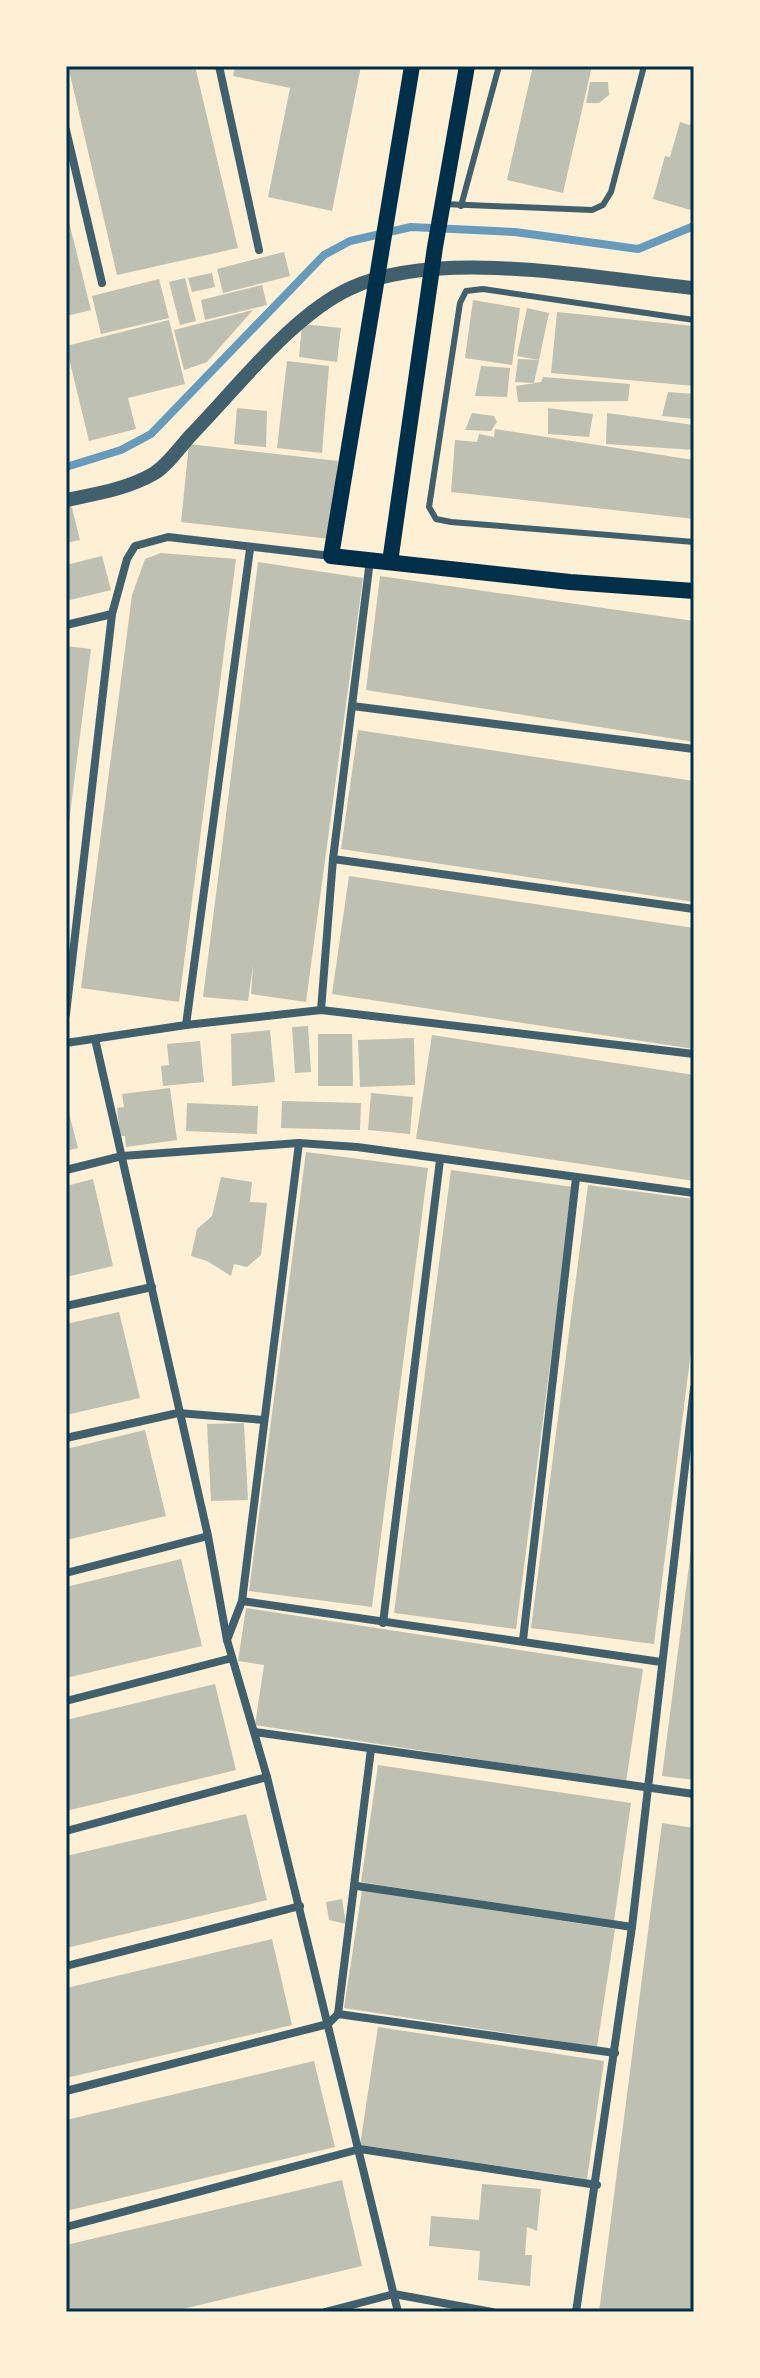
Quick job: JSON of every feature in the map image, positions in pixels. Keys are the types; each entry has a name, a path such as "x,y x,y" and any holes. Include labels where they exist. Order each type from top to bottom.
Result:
{"main road":[{"path":"412,66 331,556 694,591"},
{"path":"390,562 435,247 467,66"}],"street":[{"path":"219,66 259,250"},
{"path":"66,130 102,283"},
{"path":"66,500 114,490 155,473 308,314 352,287 379,278 433,268 477,267 694,288"},
{"path":"66,1014 112,614 127,559 135,546 168,537 250,549 331,556"},
{"path":"186,1025 250,549"},
{"path":"321,1010 333,859 370,560"},
{"path":"66,625 112,614"},
{"path":"352,706 694,749"},
{"path":"333,859 694,909"},
{"path":"66,1043 186,1025 321,1010 694,1054"},
{"path":"95,1039 208,1536 227,1640 255,1732 300,1906 398,2312"},
{"path":"227,1640 242,1601 299,1143"},
{"path":"66,1170 122,1156 299,1143 357,1147 694,1193"},
{"path":"383,1623 440,1160"},
{"path":"523,1640 576,1178"},
{"path":"66,1306 152,1287"},
{"path":"576,2312 597,2185 632,1927 694,1388"},
{"path":"66,1438 178,1413 264,1420"},
{"path":"66,1573 208,1536"},
{"path":"242,1601 661,1662"},
{"path":"66,1701 232,1658"},
{"path":"255,1732 694,1794"},
{"path":"66,2091 328,2024 338,2014 357,1886 371,1749"},
{"path":"66,1831 267,1777"},
{"path":"357,1886 632,1927"},
{"path":"66,1966 300,1906"},
{"path":"338,2014 615,2053"},
{"path":"66,2227 360,2149 597,2185"},
{"path":"325,2312 394,2294 492,2312"}],"lane":[{"path":"461,206 499,66"},
{"path":"443,204 592,210 603,205 611,192 644,66"},
{"path":"694,320 483,289 466,291 460,303 429,507 436,519 451,522 694,542"}],"building":[{"path":"68,66 195,66 238,248 117,275"},
{"path":"235,66 361,66 332,211 268,197 290,88 233,76"},
{"path":"533,66 592,66 563,193 507,180"},
{"path":"590,82 608,82 609,95 599,103 586,103"},
{"path":"693,115 694,211 653,199 665,156 670,157 680,122 690,125"},
{"path":"66,210 91,310 66,316"},
{"path":"284,252 290,276 223,293 217,269"},
{"path":"212,273 215,287 192,292 188,278"},
{"path":"185,278 196,321 180,325 169,282"},
{"path":"159,279 169,318 101,334 92,296"},
{"path":"262,285 267,305 205,320 201,300"},
{"path":"473,300 520,308 512,365 465,358"},
{"path":"527,308 549,313 539,360 517,356"},
{"path":"253,310 207,362 184,370 174,330"},
{"path":"557,312 694,326 694,386 551,373"},
{"path":"169,320 185,384 128,398 136,429 89,441 66,346"},
{"path":"302,324 341,328 337,362 299,357"},
{"path":"518,359 539,360 534,383 515,382"},
{"path":"287,361 329,366 322,453 277,448"},
{"path":"481,366 510,368 507,397 475,396"},
{"path":"543,377 630,384 628,401 518,402 516,386 541,382"},
{"path":"668,392 694,394 694,419 662,416"},
{"path":"237,408 267,411 266,447 234,444"},
{"path":"548,408 593,414 589,437 548,434"},
{"path":"472,413 494,416 497,422 491,431 465,430"},
{"path":"607,413 694,425 694,450 606,444"},
{"path":"495,429 694,460 694,519 451,492 455,440 477,442 479,434 494,437"},
{"path":"189,444 338,461 330,539 181,522"},
{"path":"70,500 80,540 66,543 66,501"},
{"path":"161,553 236,559 179,1002 81,988 132,595 145,559"},
{"path":"102,556 111,590 66,601 66,565"},
{"path":"258,562 363,578 306,1002 251,994 253,965 248,1001 203,997"},
{"path":"380,576 694,621 694,742 366,690"},
{"path":"66,646 91,649 68,830 66,829"},
{"path":"358,730 694,781 694,902 341,849"},
{"path":"349,876 694,928 694,1049 332,994"},
{"path":"308,1026 311,1072 295,1073 292,1027"},
{"path":"270,1030 275,1082 232,1086 231,1034"},
{"path":"318,1034 352,1034 353,1086 318,1086"},
{"path":"432,1035 694,1075 694,1181 416,1139"},
{"path":"414,1038 415,1085 360,1087 358,1040"},
{"path":"200,1041 204,1082 163,1086 161,1066 169,1065 167,1044"},
{"path":"170,1088 177,1140 126,1147 125,1136 120,1136 117,1108 124,1107 122,1094"},
{"path":"371,1093 413,1097 410,1134 368,1130"},
{"path":"282,1101 361,1103 360,1130 281,1128"},
{"path":"66,1102 78,1148 66,1151"},
{"path":"187,1103 258,1106 257,1134 186,1131"},
{"path":"306,1152 428,1168 372,1607 249,1591"},
{"path":"451,1170 573,1187 516,1629 394,1613"},
{"path":"221,1177 252,1182 250,1202 267,1203 261,1255 247,1267 234,1264 231,1276 207,1261 191,1256 197,1229 212,1216"},
{"path":"93,1179 113,1266 66,1277 66,1186"},
{"path":"588,1185 694,1199 694,1327 654,1644 531,1628"},
{"path":"119,1312 140,1398 66,1415 66,1324"},
{"path":"244,1423 248,1500 211,1501 207,1424"},
{"path":"145,1430 166,1516 66,1540 66,1449"},
{"path":"694,1542 694,1780 662,1776"},
{"path":"181,1559 202,1646 66,1678 66,1587"},
{"path":"246,1608 643,1669 626,1782 255,1725 264,1665 238,1661"},
{"path":"215,1684 236,1770 66,1811 66,1720"},
{"path":"378,1765 631,1803 614,1921 361,1882"},
{"path":"246,1814 267,1900 66,1948 66,1856"},
{"path":"662,1823 694,1828 694,2312 599,2312"},
{"path":"362,1890 615,1929 597,2047 344,2008"},
{"path":"342,1899 346,1924 329,1920 326,1902"},
{"path":"272,1939 292,2025 66,2078 66,1988"},
{"path":"378,2027 604,2061 587,2179 360,2145"},
{"path":"314,2061 335,2147 66,2211 66,2120"},
{"path":"342,2180 362,2266 170,2312 66,2312 66,2245"},
{"path":"482,2184 541,2189 537,2231 527,2227 525,2255 532,2255 530,2286 478,2280 480,2251 429,2246 431,2216 479,2220"}],"waterway":[{"path":"66,467 121,450 151,434 324,255 350,241 411,227 515,232 638,249 694,226"}]}
